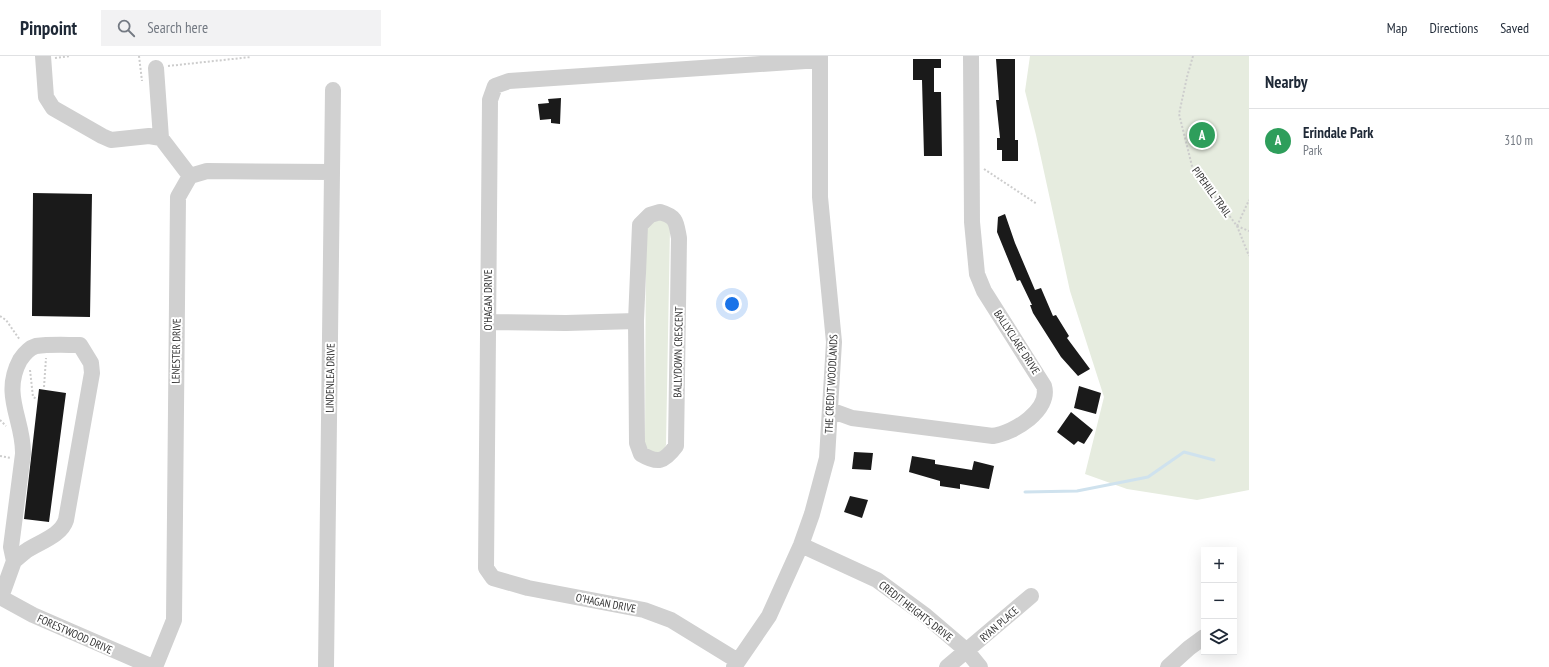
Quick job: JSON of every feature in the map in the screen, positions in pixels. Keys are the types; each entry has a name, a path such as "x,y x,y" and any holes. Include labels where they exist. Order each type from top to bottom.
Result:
{"street":[{"path":"43,56 46,97 53,108 111,140 149,136 161,138"},
{"name":"BALLYCLARE DRIVE","path":"830,410 852,418 993,436 1011,431 1040,408 1046,393 1044,386 984,291 977,274 972,222 973,162 971,56"},
{"name":"O'HAGAN DRIVE","path":"736,664 671,620 644,610 528,588 493,578 486,568 490,100 494,86 509,81 820,58"},
{"name":"THE CREDIT WOODLANDS","path":"736,664 769,616 801,545 812,514 827,458 834,342 820,197 820,58"},
{"path":"156,68 161,138 190,176 207,171 332,172"},
{"name":"LINDENLEA DRIVE","path":"326,667 333,90"},
{"name":"LENESTER DRIVE","path":"154,667 174,620 178,197 190,176"},
{"name":"BALLYDOWN CRESCENT","path":"660,212 671,215 676,223 680,238 676,446 669,455 659,461 651,460 640,454 637,443 636,321 640,225 650,215 660,212"},
{"path":"488,322 566,323 636,321"},
{"path":"0,597 14,561 26,551 59,531 65,524 92,373 91,363 80,345 36,346 27,352 18,365 14,376 13,404 23,447 11,547 14,561"},
{"name":"CREDIT HEIGHTS DRIVE","path":"801,545 878,580 926,616 967,651 980,667"},
{"name":"RYAN PLACE","path":"947,667 1030,596"},
{"name":"FORESTWOOD DRIVE","path":"0,597 39,618 154,667"},
{"path":"1168,667 1201,639"}],"path":[{"name":"PIPEHILL TRAIL","path":"1193,56 1179,114 1192,166 1237,226 1249,256"},
{"path":"156,68 251,57"},
{"path":"973,162 1037,204"},
{"path":"1249,200 1237,226 1249,231"},
{"path":"0,316 6,320 24,345"},
{"path":"44,387 47,346"},
{"path":"29,364 33,398 36,399"}],"shaded area":[{"path":"1030,56 1249,56 1249,490 1197,500 1127,489 1085,474 1104,397 1070,291 1025,91"},
{"path":"651,219 666,219 670,228 666,445 663,451 655,452 649,450 645,445 646,226"}],"building":[{"path":"913,59 941,59 941,68 934,68 934,92 941,92 942,156 924,156 922,80 913,80"},
{"path":"996,59 1015,59 1015,140 1018,140 1018,161 1002,161 1002,150 997,150 997,138 1000,138 996,100 999,100"},
{"path":"561,98 560,124 551,123 551,119 540,120 538,104 549,103 548,99"},
{"path":"33,193 92,194 90,317 32,316"},
{"path":"1005,214 1015,243 1035,290 1041,288 1053,316 1056,315 1069,336 1067,338 1090,369 1078,376 1061,357 1033,313 1030,305 1032,305 1020,280 1017,281 997,232 998,217"},
{"path":"1079,386 1101,393 1096,414 1074,408"},
{"path":"39,389 66,393 49,522 24,519"},
{"path":"1071,412 1093,430 1084,444 1078,441 1074,445 1057,432"},
{"path":"854,452 873,453 871,470 852,469"},
{"path":"912,456 935,460 935,464 972,470 974,461 994,466 989,489 960,484 960,489 940,486 940,481 909,472"},
{"path":"850,496 868,500 862,518 844,512"}],"waterway":[{"path":"1025,492 1077,491 1148,477 1184,452 1214,460"}],"place":[{"name":"Erindale Park","path":"1202,135"}]}
